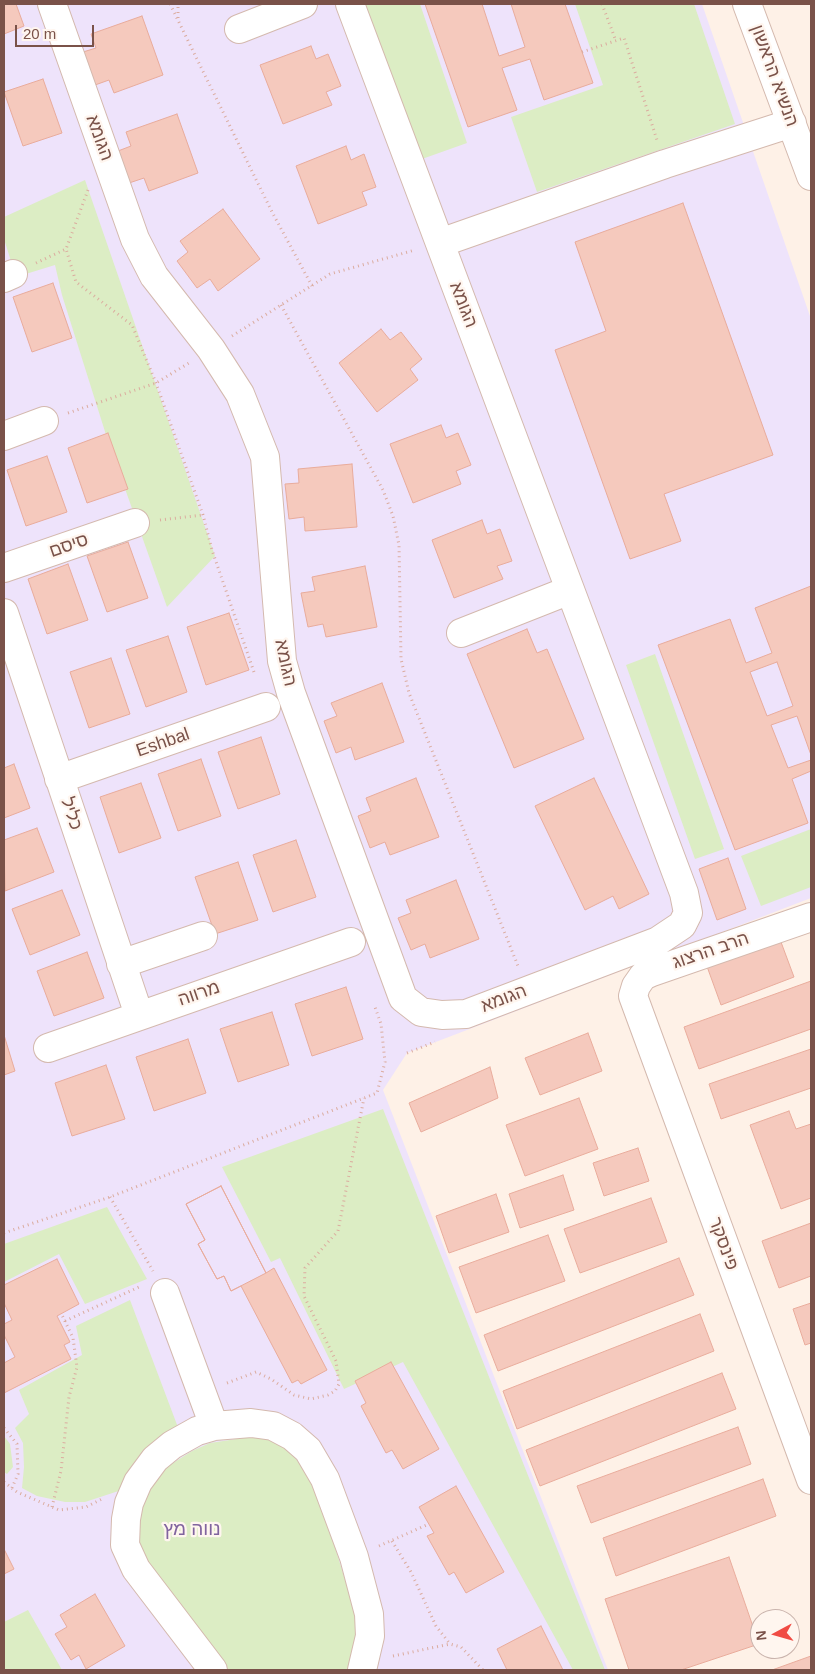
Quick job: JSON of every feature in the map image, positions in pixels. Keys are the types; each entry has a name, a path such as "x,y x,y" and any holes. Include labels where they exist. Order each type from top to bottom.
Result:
{"street":[{"name":"הגומא","path":"52,4 135,239 154,276 211,349 240,394 265,457 282,661 291,693 403,998 421,1012 442,1015 466,1014 658,941 682,925 688,913 684,893 350,4"},
{"path":"239,29 303,4"},
{"name":"הנשיא הראשון","path":"748,4 811,176"},
{"path":"440,243 665,164 792,123"},
{"path":"4,436 44,421"},
{"name":"סיסם","path":"4,568 135,523"},
{"path":"461,633 570,590"},
{"name":"כליל","path":"4,613 139,1015"},
{"name":"Eshbal","path":"59,779 266,707"},
{"name":"הרב הרצוג","path":"636,1007 633,996 636,986 643,976 811,917"},
{"path":"122,964 203,936"},
{"name":"מרווה","path":"48,1048 351,942"},
{"name":"פינסקר","path":"636,1007 811,1480"},
{"path":"161,1286 204,1394 214,1426"},
{"path":"213,1670 144,1582 136,1569 125,1545 126,1519 129,1503 138,1482 155,1459 172,1445 198,1431 214,1426 251,1422 273,1426 292,1436 308,1450 325,1479 354,1557 369,1614 370,1636 362,1670"}],"path":[{"path":"170,4 272,212 312,286"},
{"path":"178,4 178,22"},
{"path":"602,4 616,41"},
{"path":"582,52 624,38 665,164"},
{"path":"44,421 156,383 330,274 440,243"},
{"path":"8,276 66,249"},
{"path":"281,305 387,498 399,545 401,658 409,693 528,990"},
{"path":"135,523 203,515"},
{"path":"204,1394 256,1372 303,1399 328,1395 335,1391 339,1384 336,1361 304,1296 305,1268 338,1231 364,1098"},
{"path":"65,1321 161,1286 110,1197"},
{"path":"52,1507 61,1471 70,1397 77,1367 73,1338 61,1313"},
{"path":"4,1428 17,1444 18,1474 12,1489"},
{"path":"4,1482 12,1489 52,1507 66,1510 86,1507 138,1482"},
{"path":"354,1557 429,1524"},
{"path":"392,1540 411,1572 436,1626 450,1644"},
{"path":"370,1636 389,1656 450,1644 460,1647 483,1670"}],"shaded area":[{"path":"4,4 702,4 811,319 811,898 407,1053 383,1090 608,1670 4,1670"}],"green space":[{"path":"355,4 420,4 467,143 408,164"},
{"path":"575,4 694,4 735,124 537,192 511,117 603,85"},
{"path":"85,180 215,556 167,607 107,438 62,295 55,265 16,277 4,239 4,217"},
{"path":"655,654 724,849 695,859 626,665"},
{"path":"811,829 811,887 761,906 741,856"},
{"path":"383,1109 605,1670 573,1670 403,1362 344,1389 280,1258 271,1262 222,1167"},
{"path":"107,1207 147,1279 85,1304 59,1254 4,1282 4,1244"},
{"path":"130,1300 182,1438 140,1484 85,1502 65,1502 37,1496 22,1488 24,1467 23,1443 15,1428 29,1414 19,1390 82,1355 76,1326"},
{"path":"4,1436 10,1444 13,1467 7,1474 4,1472"},
{"path":"256,1436 274,1440 288,1449 315,1483 356,1615 360,1635 352,1670 227,1670 148,1573 135,1547 138,1501 151,1482 170,1465 192,1451 210,1443"},
{"path":"28,1610 62,1670 4,1670 4,1622"}],"building":[{"path":"4,4 16,4 24,26 4,34"},
{"path":"425,4 482,4 499,56 525,47 511,4 565,4 593,83 544,100 530,59 502,68 517,110 468,127"},
{"path":"142,16 163,75 114,93 109,80 95,85 83,52 96,48 91,34"},
{"path":"311,46 316,59 328,54 341,86 326,92 332,105 283,124 260,65"},
{"path":"43,79 62,133 23,146 4,92"},
{"path":"177,114 198,173 149,191 144,178 129,183 118,151 131,146 126,132"},
{"path":"346,146 351,160 364,154 376,187 362,192 367,205 318,224 296,166"},
{"path":"683,203 773,455 664,494 681,541 630,559 555,350 606,331 575,242"},
{"path":"223,209 260,259 218,291 210,279 197,288 177,261 188,252 180,241"},
{"path":"53,283 72,338 32,352 13,297"},
{"path":"381,329 390,340 401,332 422,359 410,369 418,380 377,412 339,363"},
{"path":"441,425 446,438 458,433 471,465 456,471 461,484 413,503 390,444"},
{"path":"108,433 128,489 87,503 68,448"},
{"path":"47,456 67,512 26,526 7,470"},
{"path":"352,464 357,527 305,531 304,517 289,519 285,484 299,483 298,469"},
{"path":"482,520 487,534 500,529 512,561 497,566 503,579 454,598 432,540"},
{"path":"128,542 148,598 107,612 87,556"},
{"path":"68,564 88,620 47,634 28,579"},
{"path":"365,566 377,627 326,637 323,624 308,627 301,593 315,591 312,577"},
{"path":"811,586 811,755 797,716 771,725 788,768 811,760 811,771 792,779 808,823 735,850 658,645 730,619 746,663 772,653 755,608","holes":["777,662 793,706 767,716 750,672"]},
{"path":"229,613 249,670 206,685 187,627"},
{"path":"527,629 537,653 547,649 584,739 514,768 467,654"},
{"path":"168,636 187,692 146,707 126,650"},
{"path":"111,658 130,714 89,728 70,672"},
{"path":"382,683 404,742 355,760 351,747 336,753 324,721 337,716 331,703"},
{"path":"261,737 280,794 238,809 218,752"},
{"path":"201,759 221,816 178,831 158,774"},
{"path":"14,764 30,808 4,818 4,768"},
{"path":"416,778 439,837 390,855 385,842 370,848 358,816 371,811 366,798"},
{"path":"594,778 649,894 619,909 613,896 585,910 535,806"},
{"path":"141,783 161,838 119,853 100,797"},
{"path":"37,828 54,872 5,891 4,840"},
{"path":"296,840 316,897 273,912 253,855"},
{"path":"728,858 746,909 717,920 699,869"},
{"path":"238,862 258,920 215,934 195,877"},
{"path":"456,880 479,939 430,958 425,944 411,950 398,918 411,913 406,900"},
{"path":"62,890 80,935 30,955 12,909"},
{"path":"778,934 794,977 721,1005 705,961"},
{"path":"87,952 104,998 54,1016 37,971"},
{"path":"811,981 811,1029 699,1069 684,1027"},
{"path":"346,987 363,1039 312,1056 295,1004"},
{"path":"272,1012 289,1065 238,1082 220,1029"},
{"path":"588,1033 602,1071 540,1095 525,1058"},
{"path":"4,1035 15,1071 4,1075"},
{"path":"188,1039 206,1093 154,1111 136,1057"},
{"path":"811,1049 811,1088 721,1119 709,1084"},
{"path":"106,1065 125,1119 72,1136 55,1083"},
{"path":"490,1067 498,1098 421,1132 409,1103"},
{"path":"579,1098 598,1149 525,1176 506,1125"},
{"path":"789,1111 796,1129 811,1124 811,1198 781,1209 750,1125"},
{"path":"638,1148 649,1181 604,1196 593,1163"},
{"path":"563,1175 574,1210 520,1228 509,1194"},
{"path":"221,1186 266,1273 274,1268 327,1370 301,1384 298,1380 292,1383 241,1286 231,1291 224,1276 217,1279 198,1244 205,1240 186,1204"},
{"path":"221,1186 266,1273 231,1291 224,1276 217,1279 198,1244 205,1240 186,1204"},
{"path":"496,1194 509,1232 449,1253 436,1216"},
{"path":"651,1198 667,1242 580,1273 564,1229"},
{"path":"811,1223 811,1276 779,1288 762,1241"},
{"path":"548,1235 565,1281 476,1313 459,1267"},
{"path":"679,1258 694,1295 498,1371 484,1335"},
{"path":"57,1259 79,1304 57,1316 70,1342 64,1345 71,1359 4,1393 4,1363 15,1357 4,1335 4,1324 12,1320 4,1303 4,1285"},
{"path":"811,1303 811,1343 805,1345 793,1309"},
{"path":"700,1314 714,1351 517,1429 503,1391"},
{"path":"391,1362 439,1449 403,1469 392,1450 386,1453 361,1406 366,1403 355,1381"},
{"path":"722,1373 736,1409 540,1486 526,1450"},
{"path":"738,1427 751,1464 591,1523 577,1486"},
{"path":"763,1479 776,1516 616,1576 603,1538"},
{"path":"456,1486 504,1572 466,1593 454,1572 449,1575 427,1536 434,1533 419,1507"},
{"path":"4,1549 14,1569 4,1574"},
{"path":"729,1557 750,1618 750,1647 681,1670 629,1670 605,1599"},
{"path":"95,1594 125,1646 86,1669 79,1655 71,1660 55,1634 67,1627 60,1615"},
{"path":"541,1626 563,1670 507,1670 497,1649"},
{"path":"811,1656 811,1670 772,1670"}],"district":[{"name":"נווה מץ","path":"192,1530"}]}
